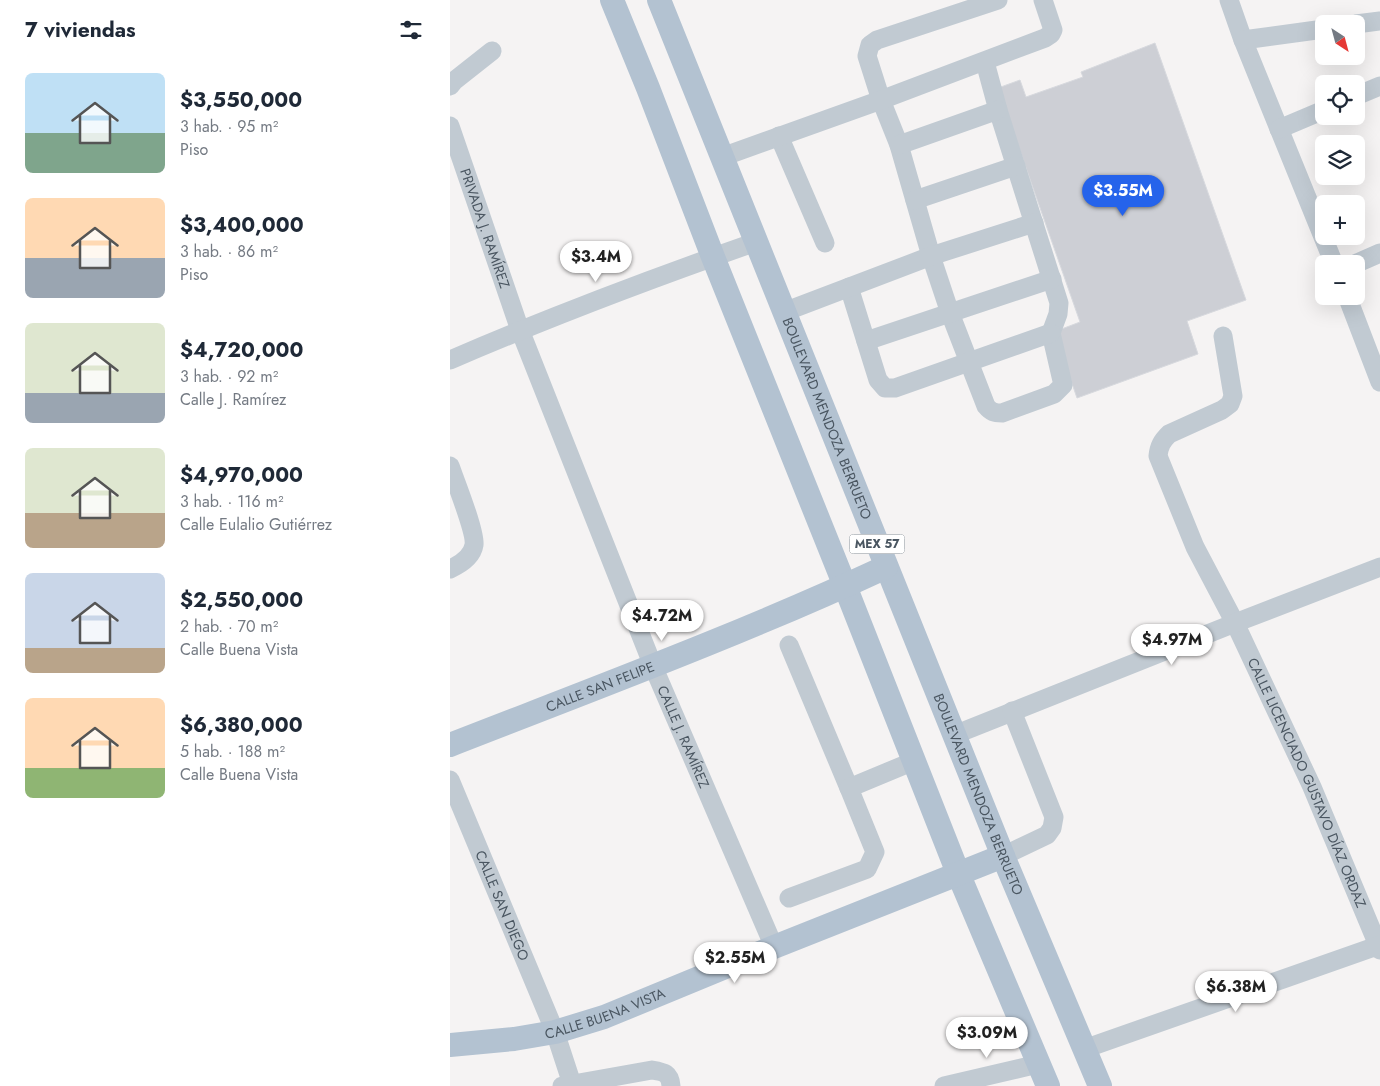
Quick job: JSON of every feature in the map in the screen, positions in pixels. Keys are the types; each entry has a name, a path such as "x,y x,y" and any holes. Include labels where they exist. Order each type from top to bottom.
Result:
{"main road":[{"name":"MEX 57","path":"612,0 958,873 1048,1086"},
{"name":"BOULEVARD MENDOZA BERRUETO","path":"659,0 1002,856 1100,1086"},
{"name":"CALLE SAN FELIPE","path":"450,745 653,666 886,567"},
{"name":"CALLE BUENA VISTA","path":"450,1046 514,1039 555,1032 604,1018 774,947 1002,856"}],"street":[{"path":"985,62 998,110 1059,303 1058,314 1051,334 1063,385 1054,394 1002,413 990,411 986,406 950,313 898,145 867,56 868,49 873,42 998,0"},
{"path":"722,157 985,62 1045,38 1053,30 1043,0"},
{"path":"1229,0 1278,129 1330,255"},
{"path":"1365,23 1380,21"},
{"path":"1243,40 1315,30"},
{"path":"450,86 492,51"},
{"path":"1365,92 1380,86"},
{"path":"898,145 998,110"},
{"path":"1278,129 1315,114"},
{"name":"PRIVADA J. RAMÍREZ","path":"450,126 520,330"},
{"path":"779,136 825,243"},
{"path":"915,200 1016,166"},
{"path":"784,312 931,256 1034,223"},
{"path":"450,360 520,330 756,242"},
{"path":"1365,260 1380,253"},
{"path":"866,341 1052,279"},
{"path":"849,287 878,380 885,388 894,388 1051,334"},
{"path":"1350,305 1380,382"},
{"name":"CALLE J. RAMÍREZ","path":"520,330 653,666 774,947"},
{"name":"CALLE LICENCIADO GUSTAVO DÍAZ ORDAZ","path":"1223,336 1233,396 1230,404 1222,410 1168,434 1162,441 1158,456 1195,547 1235,622 1312,787 1379,947"},
{"path":"450,466 475,544 470,556 450,569"},
{"path":"954,735 1235,622 1380,567"},
{"path":"789,645 874,852 867,869 789,898"},
{"path":"1002,856 1046,835 1052,828 1054,817 1012,711"},
{"path":"849,788 914,761"},
{"name":"CALLE SAN DIEGO","path":"450,780 555,1032 567,1085"},
{"path":"1084,1049 1379,947"},
{"path":"944,1086 1038,1064"},
{"path":"567,1085 652,1070 665,1073 670,1078 671,1086"}],"building":[{"path":"1155,43 1246,300 1187,321 1198,354 1077,398 1056,337 1059,330 1080,322 998,88 1020,80 1026,97 1083,77 1081,72"}]}
